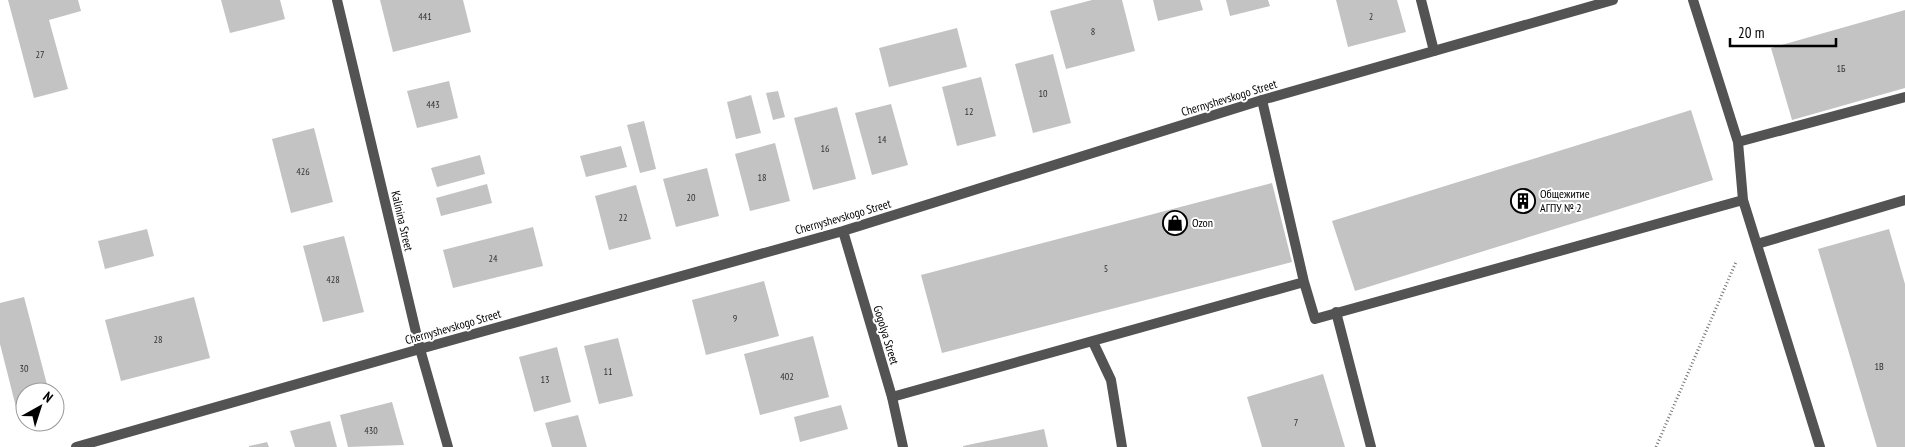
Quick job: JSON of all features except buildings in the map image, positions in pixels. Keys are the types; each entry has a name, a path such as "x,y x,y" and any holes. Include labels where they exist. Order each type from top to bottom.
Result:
{"street":[{"name":"Kalinina Street","path":"337,0 420,349 448,447"},
{"path":"1421,0 1434,51"},
{"name":"Chernyshevskogo Street","path":"76,447 842,231 1262,100 1613,0"},
{"path":"1693,0 1738,142 1743,200 1820,447"},
{"path":"1738,142 1905,96"},
{"path":"1262,100 1304,282 1315,319 1743,200"},
{"path":"1757,244 1905,200"},
{"name":"Gogolya Street","path":"842,231 892,397 904,447"},
{"path":"892,397 1304,282"},
{"path":"1336,312 1371,447"},
{"path":"1093,342 1111,380 1122,447"}],"path":[{"path":"1656,447 1752,227"}],"place":[{"name":"Общежитие АГПУ № 2","path":"1523,201"},
{"name":"Ozon","path":"1175,223"}]}
